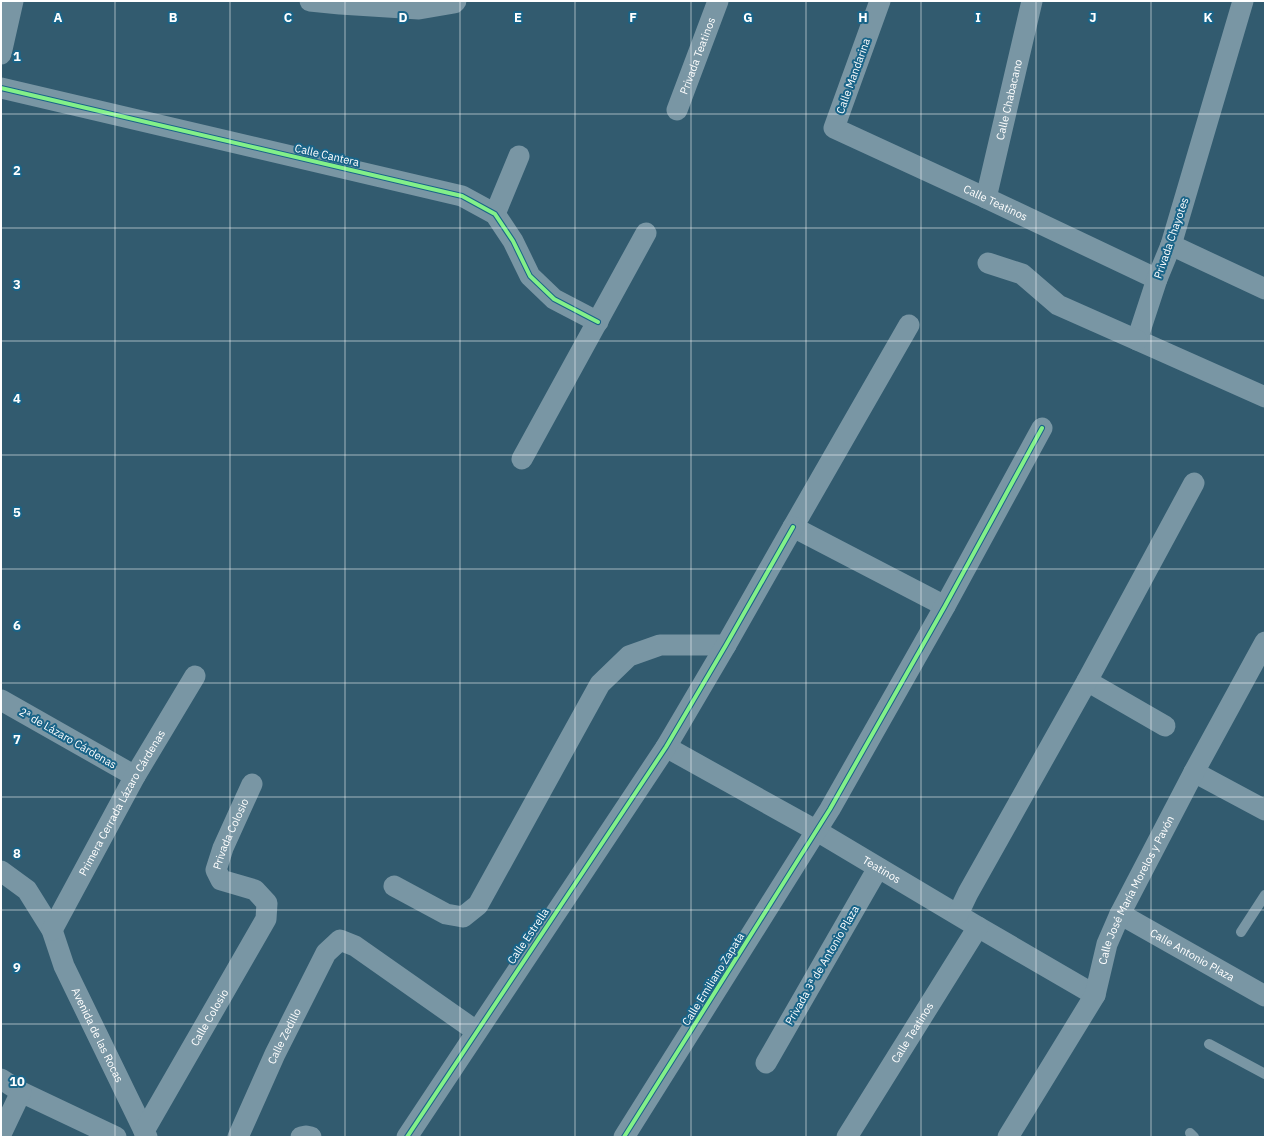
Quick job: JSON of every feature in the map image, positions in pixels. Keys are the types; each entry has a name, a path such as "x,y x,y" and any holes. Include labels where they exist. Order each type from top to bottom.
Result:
{"street":[{"path":"1,54 13,1"},
{"path":"310,1 419,9 454,3 456,1"},
{"name":"Privada Teatinos","path":"677,110 718,1"},
{"name":"Calle Mandarina","path":"834,128 880,1"},
{"name":"Calle Chabacano","path":"986,198 1032,1"},
{"name":"Privada Chayotes","path":"1137,340 1157,279 1171,245 1243,1"},
{"name":"Calle Cantera","path":"1,88 462,196 495,214 513,241 530,276 554,299 598,322"},
{"name":"Calle Teatinos","path":"834,128 1157,279"},
{"path":"495,214 519,156"},
{"path":"522,459 646,233"},
{"path":"1171,245 1265,289"},
{"path":"988,263 1022,274 1058,305 1265,397"},
{"name":"Calle Estrella","path":"407,1137 666,746 726,645 909,325"},
{"name":"Calle Emiliano Zapata","path":"624,1137 817,831 945,606 1042,428"},
{"path":"958,914 968,893 1087,681 1194,484"},
{"path":"793,527 945,606"},
{"name":"Calle José María Morelos y Pavón","path":"1015,1135 1095,995 1107,944 1120,914 1194,772 1259,667 1265,642"},
{"path":"394,886 446,914 462,916 478,905 600,684 628,656 660,645 726,645"},
{"name":"Primera Cerrada Lázaro Cárdenas","path":"52,930 135,776 195,676"},
{"path":"1087,681 1165,726"},
{"name":"2ª de Lázaro Cárdenas","path":"1,700 135,776"},
{"name":"Teatinos","path":"666,746 817,831 1095,995"},
{"path":"1194,772 1265,810"},
{"name":"Privada Colosio","path":"252,784 223,848 216,870 221,880 255,890 267,903"},
{"name":"Privada 3ª de Antonio Plaza","path":"766,1063 878,868"},
{"name":"Avenida de las Rocas","path":"1,871 27,890 52,930 64,966 146,1134"},
{"name":"Calle Colosio","path":"146,1134 266,919 267,903"},
{"name":"Calle Antonio Plaza","path":"1120,914 1265,996"},
{"name":"Calle Teatinos","path":"847,1137 978,927"},
{"name":"Calle Zedillo","path":"238,1137 275,1054 326,953 340,940 355,946 476,1031"},
{"path":"1,1080 21,1092 116,1137"},
{"path":"1,1134 21,1092"},
{"path":"301,1137 311,1137"}],"lane":[{"path":"1241,932 1265,895"},
{"path":"1209,1044 1265,1074"}],"cycle path":[{"path":"1,88 462,196 495,214 513,241 530,276 554,299 598,322"},
{"path":"624,1137 830,809 945,606 1042,428"},
{"path":"407,1137 666,747 793,527"}]}
